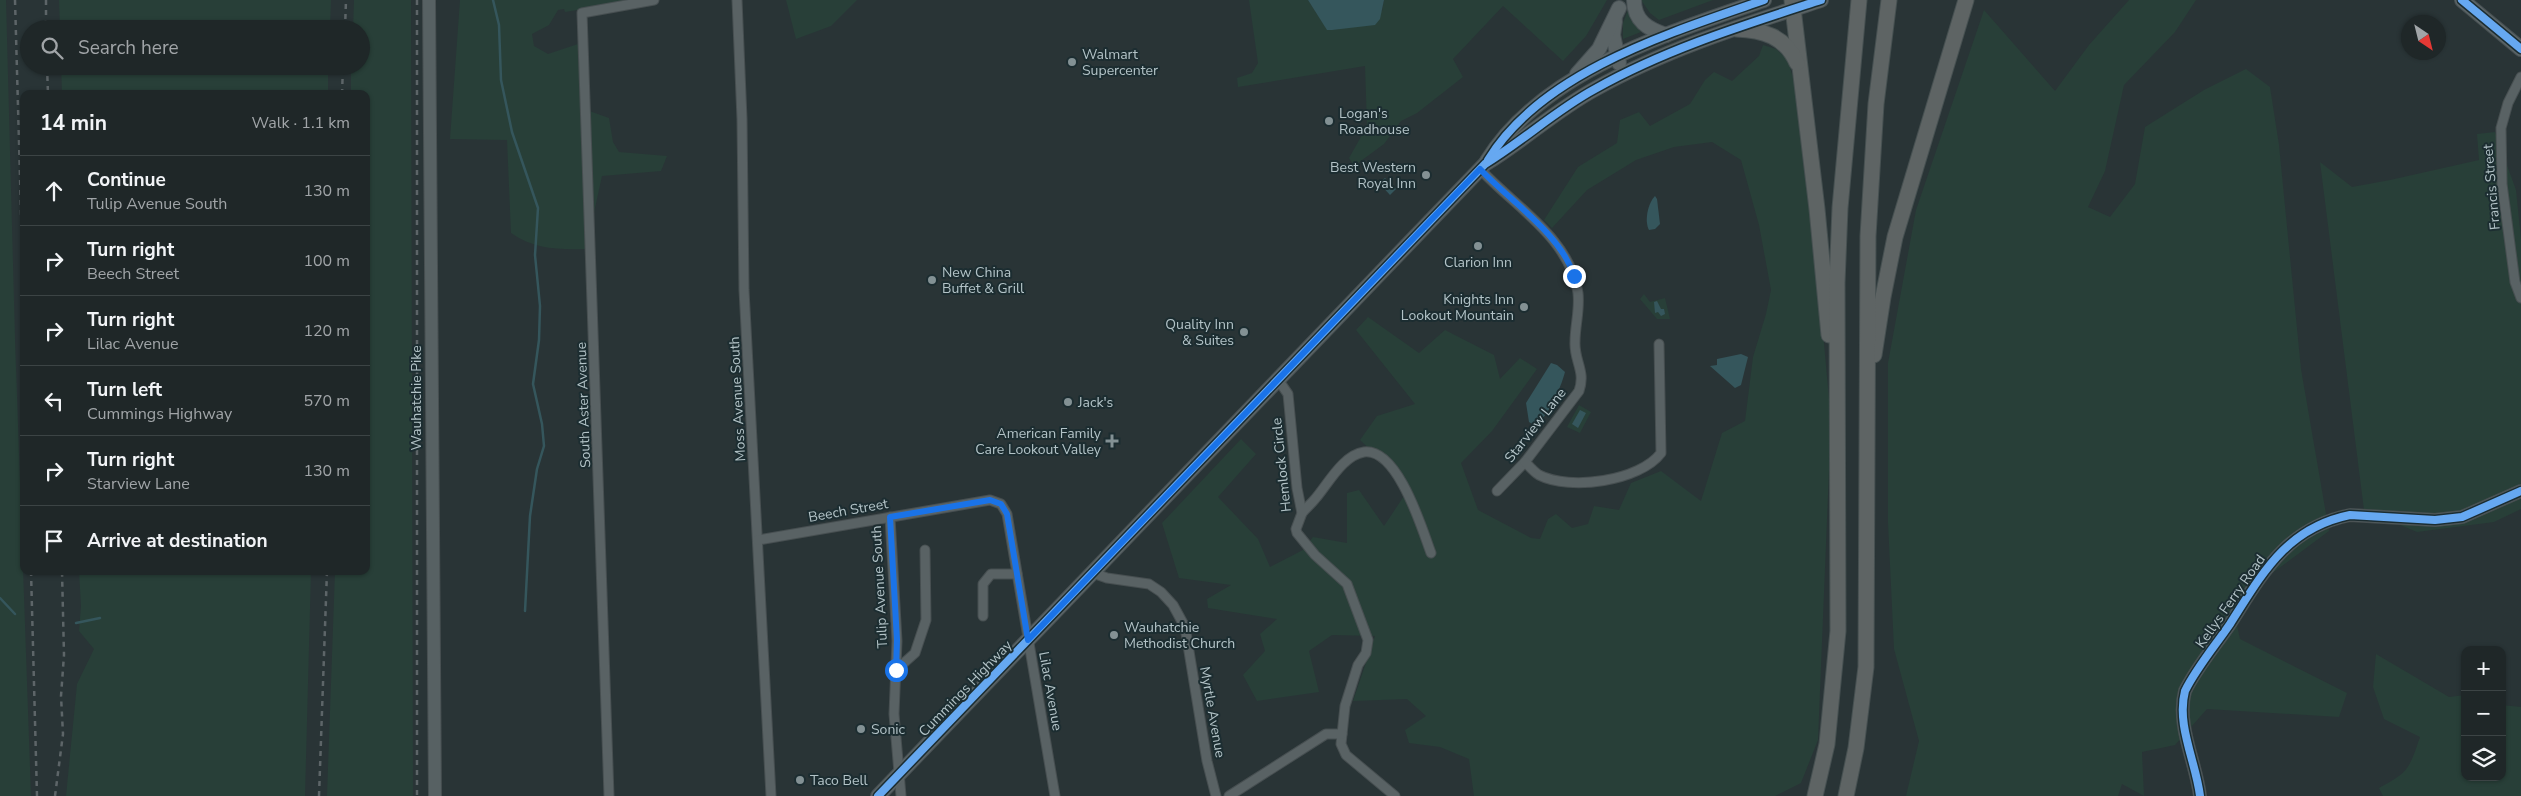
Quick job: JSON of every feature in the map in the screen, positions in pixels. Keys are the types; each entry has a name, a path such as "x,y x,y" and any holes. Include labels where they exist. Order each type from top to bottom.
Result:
{"highway":[{"path":"1866,414 1883,297 1895,237 1966,0"},
{"path":"1846,796 1856,748 1866,667 1868,621 1866,414 1868,236 1876,104 1889,3"},
{"path":"1793,4 1817,209 1838,432"},
{"path":"1815,796 1827,744 1838,631 1837,283 1840,208 1859,4"},
{"path":"1736,28 1771,34 1792,52 1800,71"}],"main road":[{"path":"1634,0 1634,11 1645,26 1666,35"},
{"name":"Cummings Highway","path":"878,796 1279,381 1483,166 1507,131 1568,85 1616,57 1666,35 1764,0"},
{"name":"Cummings Highway","path":"1483,166 1593,90 1624,73 1680,47 1736,28 1793,4 1821,0"},
{"path":"2462,0 2521,49"},
{"path":"1621,4 1613,35 1616,57 1624,73"},
{"path":"1568,85 1599,49 1621,4"}],"street":[{"name":"Wauhatchie Pike","path":"429,0 435,796"},
{"name":"South Aster Avenue","path":"609,796 582,13 654,0"},
{"name":"Moss Avenue South","path":"737,0 742,119 744,288 771,796"},
{"name":"Francis Street","path":"2521,77 2508,103 2501,128 2502,184 2515,282 2521,298"},
{"name":"Starview Lane","path":"1483,166 1562,250 1570,264 1578,293 1579,313 1574,344 1583,380 1579,390 1525,462 1497,491"},
{"path":"1525,462 1538,474 1572,483 1588,483 1636,472 1654,463 1661,453 1659,344"},
{"name":"Hemlock Circle","path":"1279,381 1288,394 1296,479 1302,513 1296,529 1297,533 1314,555 1347,584 1368,640 1366,653 1348,692 1341,744 1346,755 1395,796"},
{"path":"1302,513 1343,465 1353,456 1365,451 1382,457 1396,474 1413,503 1431,553"},
{"name":"Kellys Ferry Road","path":"2200,796 2198,778 2182,709 2185,691 2249,592 2287,544 2316,525 2340,517 2350,515 2435,520 2462,517 2521,491"},
{"name":"Beech Street","path":"758,540 990,500 1001,504"},
{"name":"Lilac Avenue","path":"1001,504 1007,514 1054,796"},
{"name":"Tulip Avenue South","path":"890,517 897,640 894,714 901,796"},
{"path":"896,670 915,653 926,620 925,550"},
{"name":"Myrtle Avenue","path":"1093,573 1107,578 1149,584 1161,592 1173,605 1185,626 1207,761 1216,796"},
{"path":"984,616 983,584 991,574 1017,574"},
{"path":"1229,796 1326,734 1342,734"}],"green space":[{"path":"0,0 6,0 20,482 20,575 23,575 31,796 0,796"},
{"path":"59,0 331,0 330,20 60,20"},
{"path":"354,0 411,0 413,796 327,796 335,575 370,575 370,90 351,90 351,75 370,75 370,20 353,20"},
{"path":"460,0 638,0 565,12 564,9 558,10 549,25 532,34 534,46 548,54 578,44 581,108 609,118 613,142 619,152 667,156 661,171 602,176 586,249 547,247 528,242 511,233 507,140 450,139"},
{"path":"786,0 857,0 831,26 796,39"},
{"path":"1249,0 1308,0 1327,29 1341,29 1382,11 1384,0 1607,0 1586,36 1563,61 1503,6 1453,59 1463,77 1417,113 1401,121 1384,144 1354,166 1349,158 1367,126 1365,66 1238,87 1237,78 1252,73 1258,63"},
{"path":"1641,0 1713,0 1659,20 1650,13"},
{"path":"2129,0 2196,0 2175,32 2124,85 2105,171 2088,207 2110,217 2135,184 2145,127 2204,90 2246,69 2270,87 2279,145 2301,369 2329,531 2232,603 2240,639 2347,693 2339,717 2207,709 2175,745 2142,752 2144,796 2122,784 2118,796 1906,796 1919,741 1894,649 1888,523 1888,363 1916,210 1984,10 2055,91 2089,45"},
{"path":"1628,10 1631,20 1641,32 1623,39 1623,23"},
{"path":"1763,45 1776,49 1788,60 1798,97 1803,162 1815,244 1831,421 1818,740 1801,783 1775,796 1474,796 1469,759 1440,747 1409,743 1405,730 1426,716 1407,699 1353,701 1375,636 1332,635 1309,651 1319,692 1257,701 1243,675 1265,651 1260,634 1277,619 1208,608 1207,599 1231,585 1179,578 1162,523 1241,439 1256,454 1218,497 1258,539 1270,567 1303,550 1313,537 1347,543 1347,493 1359,490 1384,526 1410,487 1360,440 1377,416 1415,404 1356,330 1368,317 1419,353 1445,330 1494,355 1500,379 1520,358 1537,369 1492,431 1461,463 1478,510 1531,538 1540,539 1548,519 1556,514 1572,528 1588,524 1594,506 1619,510 1631,483 1661,471 1701,501 1722,433 1745,421 1753,357 1771,290 1759,225 1741,160 1712,142 1674,147 1636,160 1587,190 1552,228 1544,220 1578,167 1617,143 1620,120 1639,112 1650,126 1690,104 1705,80 1714,72 1732,81 1759,56"},
{"path":"61,75 328,75 328,90 62,90"},
{"path":"2495,132 2516,190 2521,239 2521,509 2494,522 2417,532 2364,510 2320,162 2352,187 2479,160 2477,134"},
{"path":"1644,294 1650,302 1665,298 1670,319 1657,319 1640,299"},
{"path":"1579,405 1591,412 1580,433 1567,427"},
{"path":"79,575 311,575 305,796 66,796 77,684 94,649 79,631 81,606"},
{"path":"2376,654 2449,697 2461,696 2461,781 2506,781 2506,705 2521,707 2521,796 2383,796 2379,788 2397,778 2407,769 2420,737 2384,719 2373,687"}],"water":[{"path":"1308,0 1384,0 1380,19 1375,25 1327,30"},
{"path":"1385,178 1396,189 1390,195 1379,183"},
{"path":"1655,196 1660,224 1655,229 1649,230 1647,222 1648,212 1650,203"},
{"path":"1657,301 1661,309 1664,309 1665,314 1661,316 1658,312 1655,313 1654,302"},
{"path":"1741,354 1748,357 1741,385 1735,388 1710,366 1717,365 1717,359"},
{"path":"1551,363 1557,365 1565,372 1549,410 1534,425 1529,422 1526,403"},
{"path":"1580,410 1586,413 1578,428 1572,424"}],"waterway":[{"path":"493,0 499,25 501,80 512,132 538,208 535,255 540,306 539,340 533,384 542,424 544,446 537,469 530,516 525,611"},
{"path":"0,598 15,614"},
{"path":"76,623 100,618"}],"railway":[{"path":"15,0 20,177"},
{"path":"46,0 46,20"},
{"path":"345,20 346,0"},
{"path":"417,0 417,796"},
{"path":"47,75 48,90"},
{"path":"342,90 343,75"},
{"path":"31,575 37,796"},
{"path":"55,796 63,734 61,696 64,655 62,575"},
{"path":"319,796 327,575"}],"cycle path":[{"path":"1488,160 1511,129 1541,102 1574,79 1650,41 1764,0"},
{"path":"878,796 1485,164 1567,106 1622,75 1706,39 1821,0"},
{"path":"2462,0 2521,49"},
{"path":"2200,796 2183,717 2185,691 2265,571 2292,542 2309,530 2328,521 2350,515 2435,520 2462,517 2521,491"}],"place":[{"name":"Walmart Supercenter","path":"1072,62"},
{"name":"Logan's Roadhouse","path":"1329,121"},
{"name":"Best Western Royal Inn","path":"1426,175"},
{"name":"Clarion Inn","path":"1478,246"},
{"name":"New China Buffet & Grill","path":"932,280"},
{"name":"Knights Inn Lookout Mountain","path":"1524,307"},
{"name":"Quality Inn & Suites","path":"1244,332"},
{"name":"Jack's","path":"1068,402"},
{"name":"American Family Care Lookout Valley","path":"1112,441"},
{"name":"Wauhatchie Methodist Church","path":"1114,635"},
{"name":"Sonic","path":"861,729"},
{"name":"Taco Bell","path":"800,780"}],"route":[{"path":"896,670 897,640 890,517 990,500 1001,504 1007,514 1028,640 1279,381 1480,169 1562,250 1574,276"}]}
